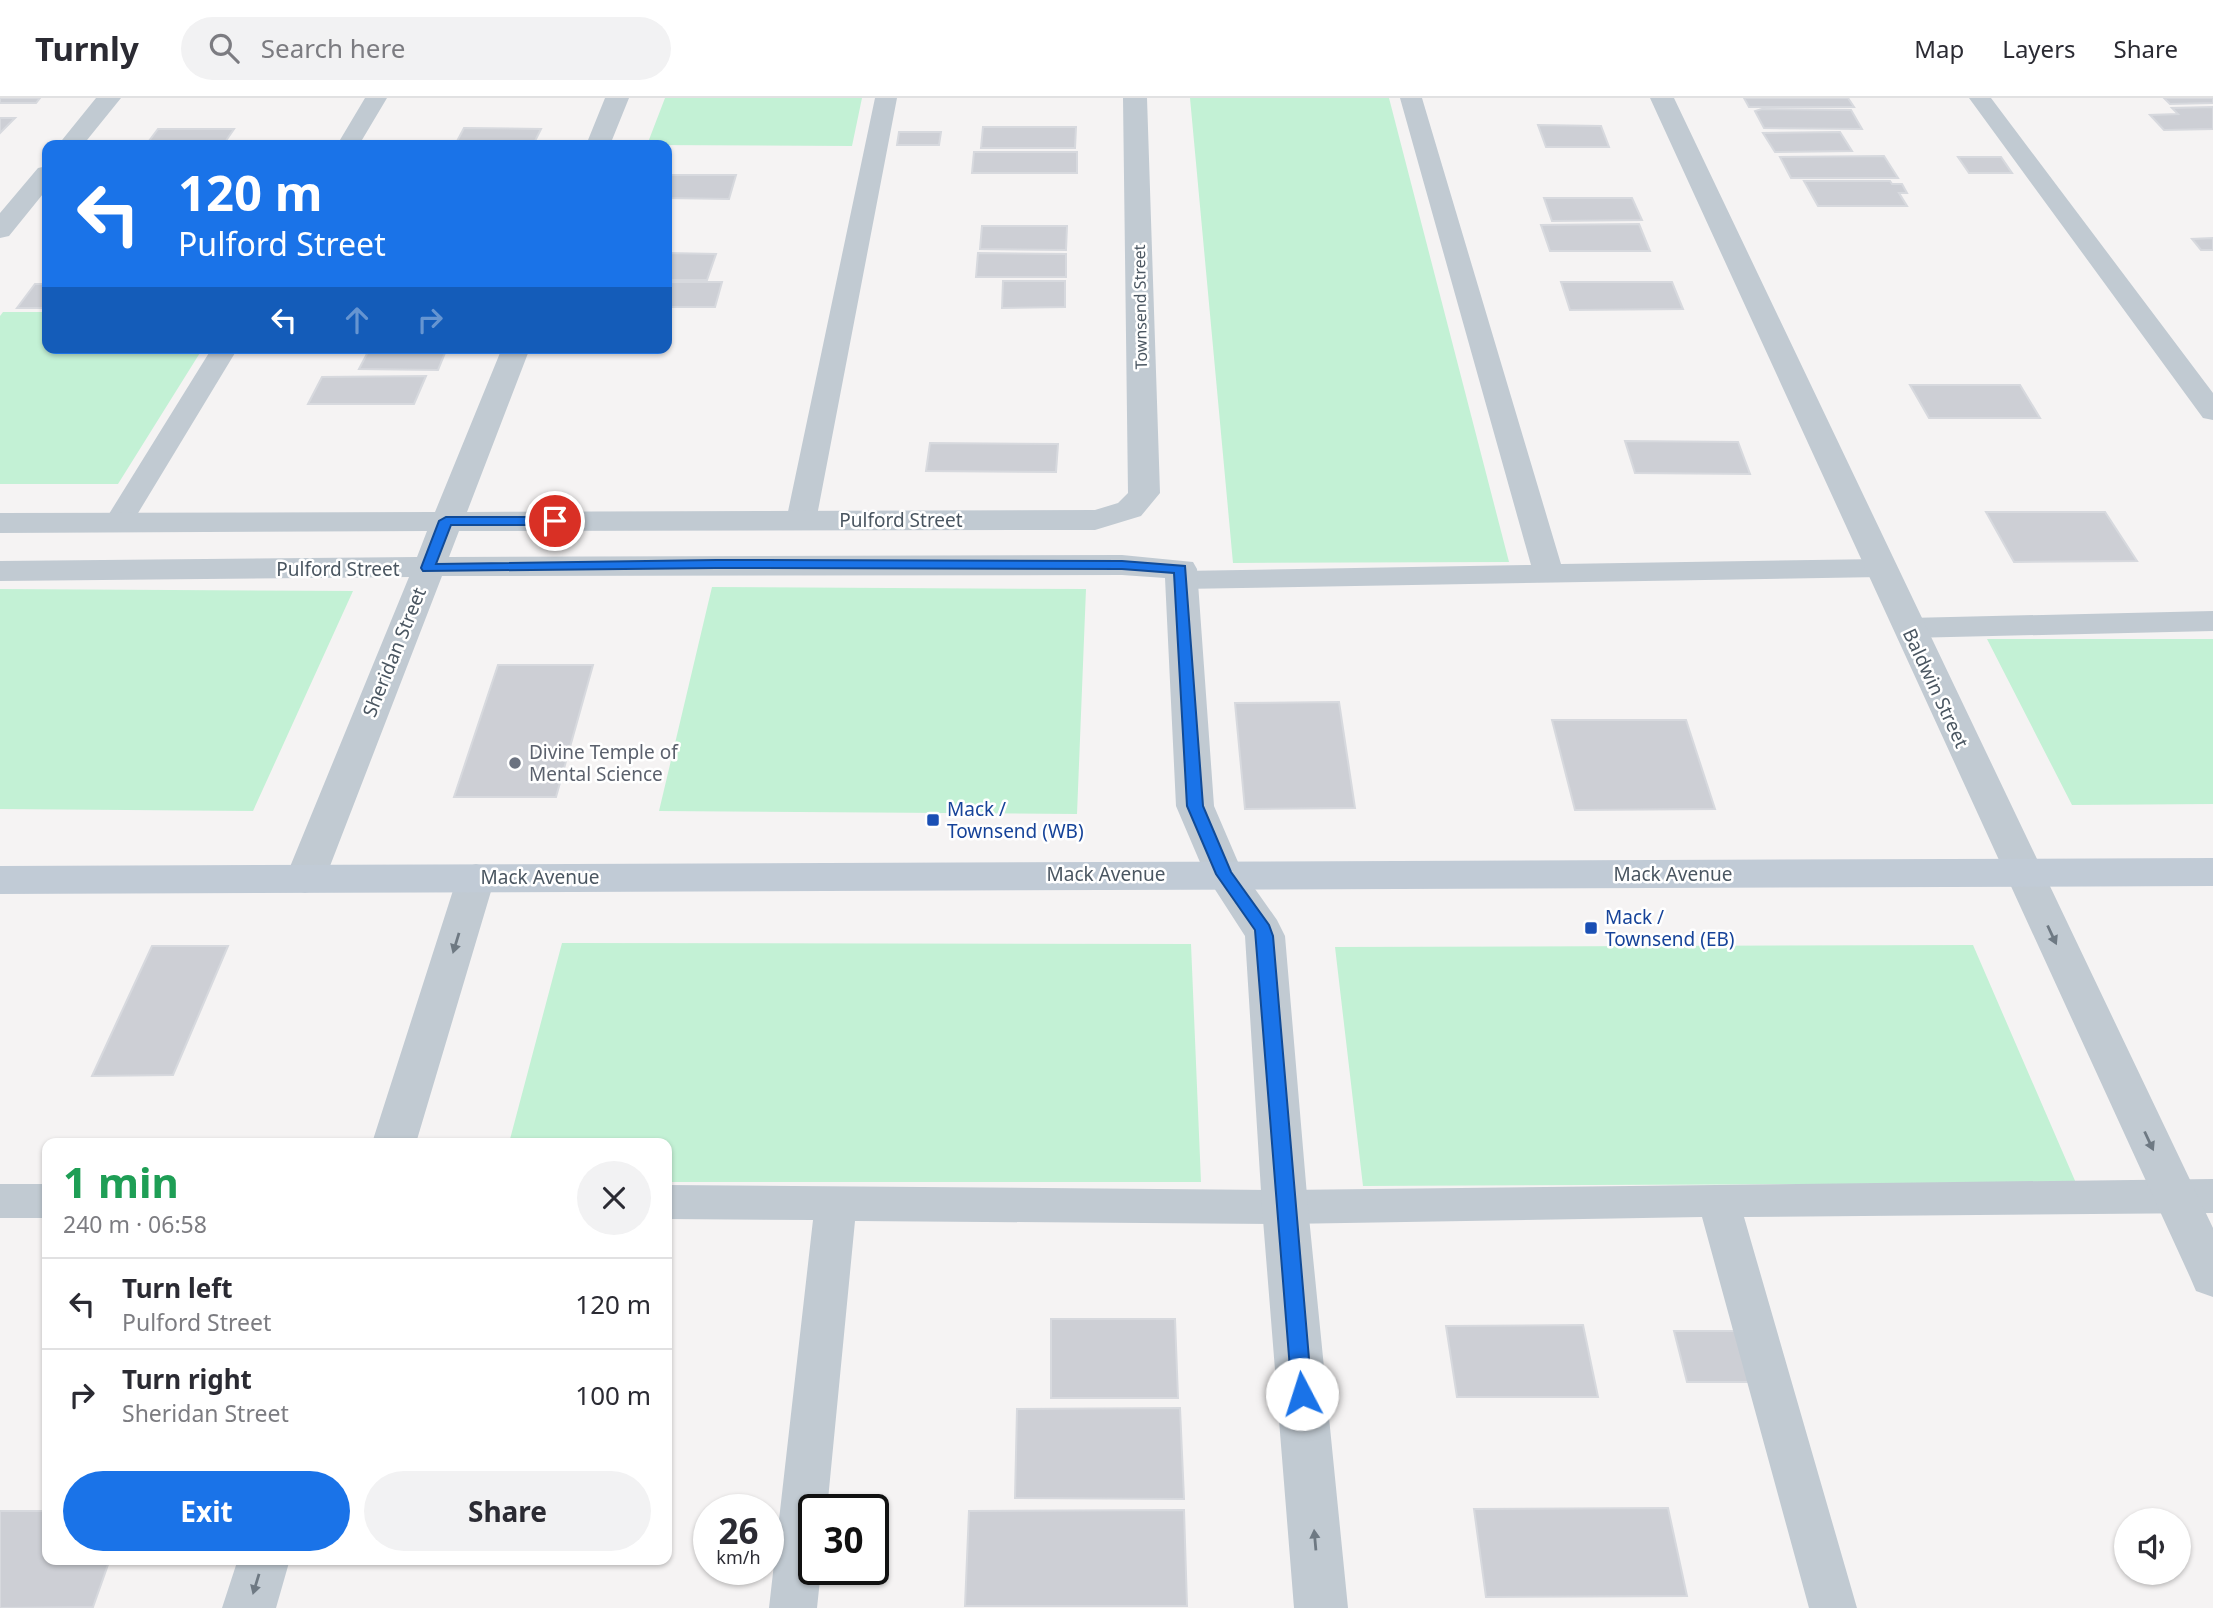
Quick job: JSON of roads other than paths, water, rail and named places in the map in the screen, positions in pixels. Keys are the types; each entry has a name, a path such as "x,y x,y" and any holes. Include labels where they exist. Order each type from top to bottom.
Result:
{"main road":[{"name":"Mack Avenue","path":"0,880 2213,872"}],"street":[{"path":"74,140 109,98"},
{"path":"600,140 617,98"},
{"name":"Townsend Street","path":"1129,510 1139,502 1144,493 1135,98"},
{"name":"Baldwin Street","path":"1662,98 2023,874 2194,1196 2213,1277"},
{"path":"0,230 42,179"},
{"name":"Sheridan Street","path":"304,879 514,354"},
{"name":"Pulford Street","path":"0,523 1094,520 1129,510"},
{"name":"Pulford Street","path":"0,571 731,564 1122,565 1181,574"},
{"path":"1181,574 1195,806 1224,874 1264,929 1285,1207 1321,1608"},
{"path":"396,1138 476,878"},
{"path":"249,1608 262,1565"}],"lane":[{"path":"351,140 376,98"},
{"path":"800,521 886,98"},
{"path":"1411,98 1549,574"},
{"path":"1980,98 2213,412"},
{"path":"119,522 221,354"},
{"path":"1181,574 1549,574 1881,568"},
{"path":"1909,628 2213,621"},
{"path":"672,1202 1285,1207 2194,1196"},
{"path":"1718,1200 1833,1608"},
{"path":"0,1201 42,1201"},
{"path":"793,1608 835,1202"}],"place":[{"name":"Divine Temple of Mental Science","path":"515,763"},
{"name":"Mack / Townsend (WB)","path":"933,820"},
{"name":"Mack / Townsend (EB)","path":"1591,928"}]}
